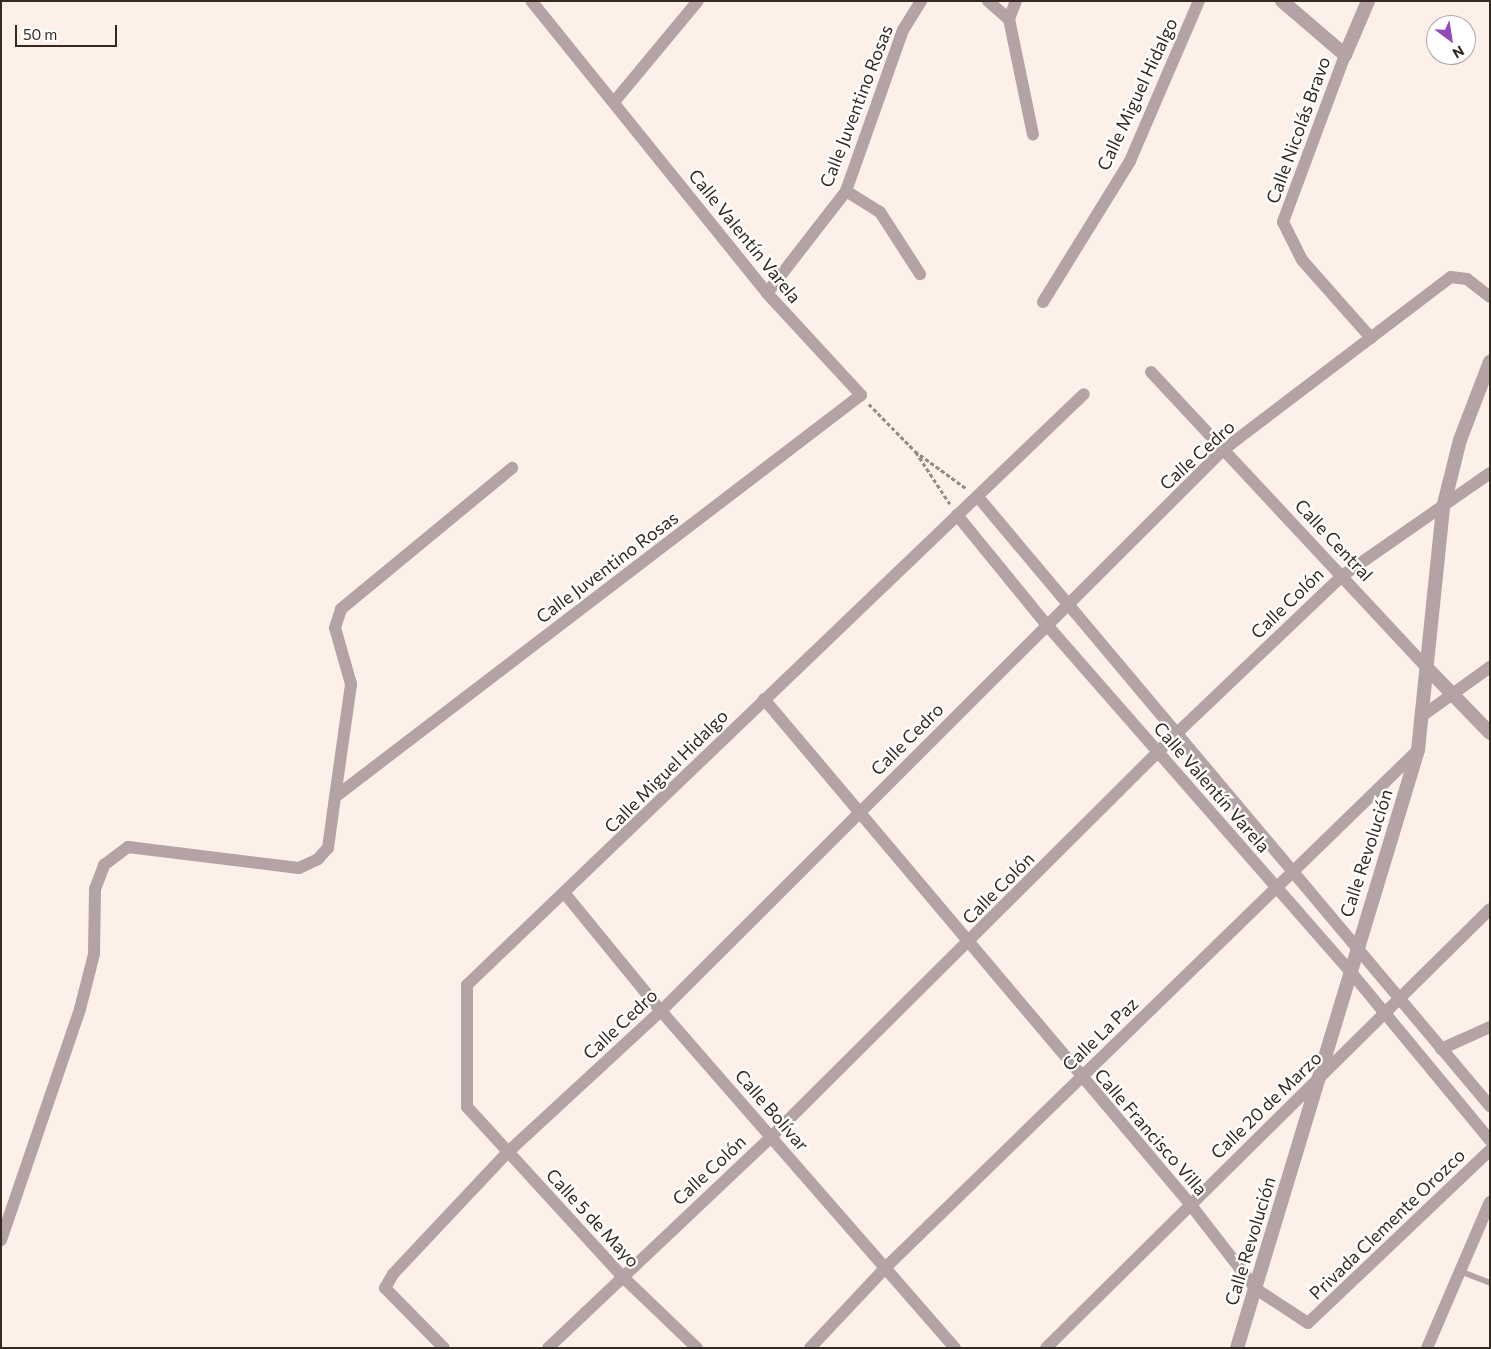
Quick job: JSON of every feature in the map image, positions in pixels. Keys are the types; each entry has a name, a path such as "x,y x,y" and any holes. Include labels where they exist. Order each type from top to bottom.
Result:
{"street":[{"name":"Calle Valentín Varela","path":"531,1 767,293 861,395"},
{"path":"614,102 698,1"},
{"name":"Calle Juventino Rosas","path":"767,293 846,191 903,30 921,1"},
{"path":"988,1 1009,19"},
{"path":"1016,1 1009,19 1032,135"},
{"name":"Calle Miguel Hidalgo","path":"1042,302 1130,161 1199,1"},
{"path":"1282,1 1345,54 1368,1"},
{"name":"Calle Nicolás Bravo","path":"1345,54 1283,222 1302,260 1371,338"},
{"path":"846,191 880,212 920,274"},
{"name":"Calle Cedro","path":"444,1348 385,1288 393,1274 508,1152 661,1011 1065,605 1224,450 1451,277 1467,279 1490,297"},
{"name":"Calle Revolución","path":"1237,1348 1356,948 1418,750 1428,669 1443,508 1460,440 1490,363"},
{"name":"Calle Central","path":"1151,372 1490,733"},
{"name":"Calle Miguel Hidalgo","path":"467,1108 467,985 566,895 764,699 1084,394"},
{"name":"Calle Juventino Rosas","path":"335,797 861,395"},
{"path":"1,1240 80,1009 94,954 95,889 104,865 128,847 299,868 328,848 351,684 335,628 341,609 512,468"},
{"name":"Calle Colón","path":"548,1348 621,1275 772,1136 1176,734 1342,576 1443,508 1490,473"},
{"name":"Calle Valentín Varela","path":"978,497 1065,605 1490,1106"},
{"name":"Calle Valentín Varela","path":"957,515 1046,624 1350,971 1490,1140"},
{"path":"1422,716 1450,692 1490,667"},
{"name":"Calle Francisco Villa","path":"764,699 1080,1078 1190,1204 1256,1289 1308,1323"},
{"name":"Calle La Paz","path":"810,1348 885,1268 1418,750"},
{"name":"Calle Bolívar","path":"566,895 661,1011 955,1348"},
{"name":"Calle 20 de Marzo","path":"1046,1348 1318,1078 1387,1015 1490,909"},
{"path":"1441,1048 1490,1027"},
{"name":"Calle 5 de Mayo","path":"467,1108 621,1275 697,1348"},
{"name":"Privada Clemente Orozco","path":"1308,1323 1490,1150"},
{"path":"1427,1348 1462,1272 1490,1202"}],"lane":[{"path":"1462,1272 1490,1283"}],"path":[{"path":"861,395 915,451 978,497"},
{"path":"915,451 957,515"}]}
